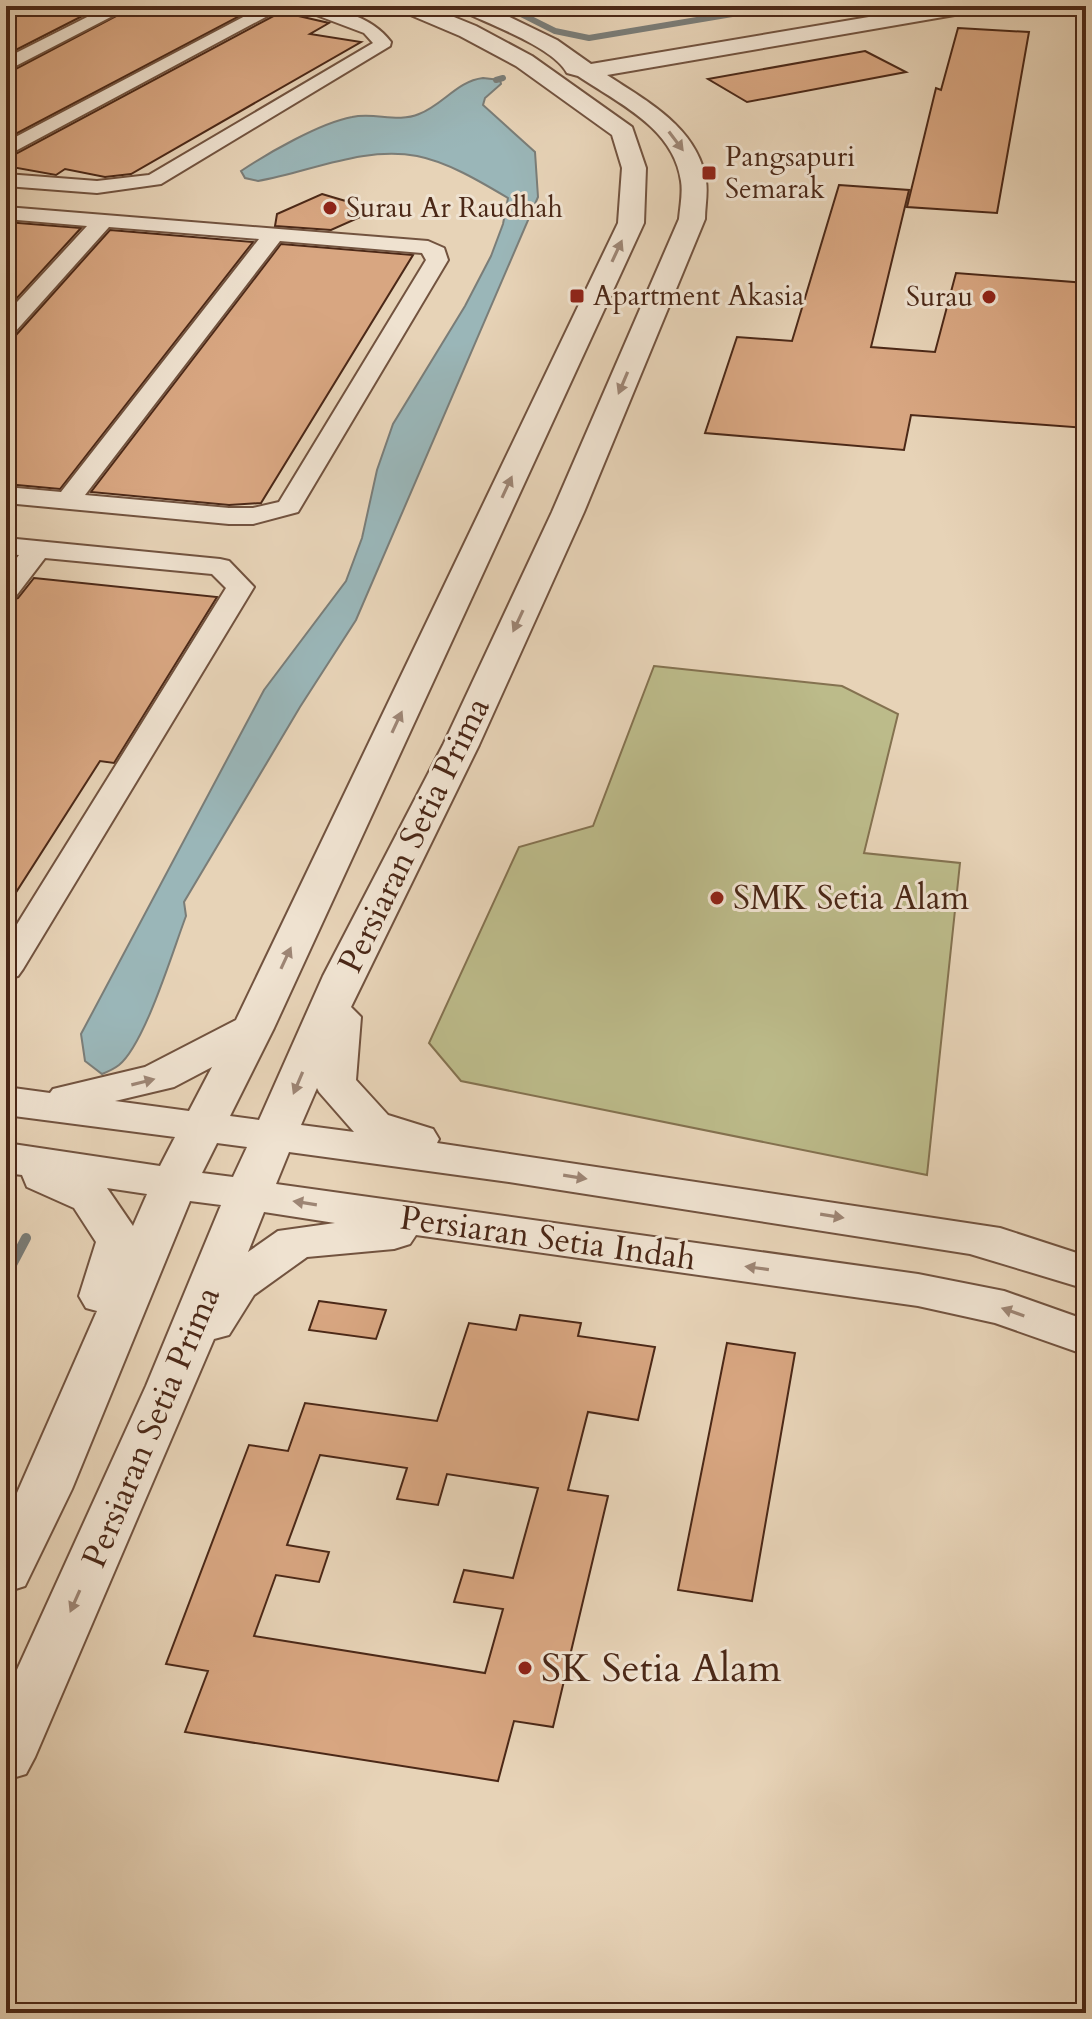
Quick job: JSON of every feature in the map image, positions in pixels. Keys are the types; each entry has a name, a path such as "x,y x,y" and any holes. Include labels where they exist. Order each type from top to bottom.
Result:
{"street":[{"path":"6,65 123,6"},
{"path":"6,150 277,6"},
{"path":"6,180 97,187 154,180 369,53 382,42 370,29 309,6"},
{"name":"Persiaran Setia Prima","path":"6,1757 171,1386 248,1195 344,976 468,731 568,512 692,219 694,182 683,146 658,120 618,90 575,66 549,45 460,14 409,6"},
{"path":"623,132 612,113 565,78 575,66 633,49 870,6"},
{"path":"460,14 482,31 533,56 575,66 685,56 972,6"},
{"name":"Persiaran Setia Prima","path":"6,1572 46,1489 174,1183 253,1028 631,223 634,168 623,132 460,14"},
{"path":"549,45 582,51 633,49"},
{"path":"618,90 628,75 641,68 685,56"},
{"path":"6,213 410,245 428,247 436,253 437,260 289,507 253,516 229,516 6,495"},
{"path":"6,328 103,221"},
{"path":"68,500 274,234"},
{"path":"6,546 220,567 240,587 6,969"},
{"path":"6,590 38,549"},
{"path":"344,976 334,1082 372,1125 509,1167"},
{"path":"23,1103 159,1077 253,1028"},
{"name":"Persiaran Setia Indah","path":"23,1103 509,1167 970,1238 1000,1244 1086,1273"},
{"path":"6,1160 90,1197 119,1242 46,1489"},
{"name":"Persiaran Setia Indah","path":"6,1160 918,1290 1004,1308 1086,1338"},
{"path":"171,1386 237,1284 295,1242 463,1227"}],"shaded area":[{"path":"654,666 842,686 898,714 864,853 960,863 927,1175 461,1081 429,1043 519,847 593,826"}],"water":[{"path":"483,78 500,80 501,84 485,98 483,105 535,152 538,197 356,620 300,707 184,902 186,916 139,1038 119,1065 102,1074 85,1061 81,1034 264,690 346,581 362,538 377,470 393,424 465,306 491,256 503,224 508,198 464,173 417,156 377,154 357,157 258,181 245,178 241,171 325,125 360,116 411,117 428,110 465,84"}],"building":[{"path":"6,6 102,6 6,55"},
{"path":"135,6 255,8 6,139 6,74"},
{"path":"281,12 329,23 310,34 361,42 131,174 105,177 65,169 56,175 6,166 6,159"},
{"path":"958,28 1029,32 997,213 907,207 936,88 941,90"},
{"path":"865,51 906,72 747,102 708,79"},
{"path":"839,185 909,190 871,347 935,352 956,273 1086,283 1086,428 911,415 904,450 705,433 737,337 792,341"},
{"name":"Surau Ar Raudhah","path":"322,194 376,210 331,230 275,226 277,214"},
{"path":"6,222 81,228 6,310"},
{"path":"110,230 253,242 60,489 6,484 6,338 16,335"},
{"path":"281,244 413,255 261,503 229,505 91,492"},
{"path":"34,578 217,597 114,763 100,761 6,908 6,601 18,598"},
{"path":"319,1301 386,1310 376,1339 309,1330"},
{"path":"520,1315 581,1323 578,1336 655,1347 638,1420 588,1412 568,1490 608,1496 553,1727 514,1721 498,1781 185,1732 208,1671 166,1664 249,1445 288,1451 305,1403 437,1421 469,1323 516,1330","holes":["320,1455 407,1468 397,1499 438,1505 447,1474 538,1488 513,1578 464,1570 454,1602 503,1609 485,1673 254,1636 276,1575 319,1582 329,1552 287,1545"]},
{"path":"727,1343 795,1353 752,1601 678,1590"}],"waterway":[{"path":"505,6 555,31 589,38 781,6"},
{"path":"496,80 503,78"},
{"path":"6,1276 26,1238"}],"place":[{"name":"Pangsapuri Semarak","path":"709,173"},
{"name":"Surau Ar Raudhah","path":"330,208"},
{"name":"Apartment Akasia","path":"577,296"},
{"name":"Surau","path":"989,297"},
{"name":"SMK Setia Alam","path":"717,898"},
{"name":"SK Setia Alam","path":"525,1668"}]}
